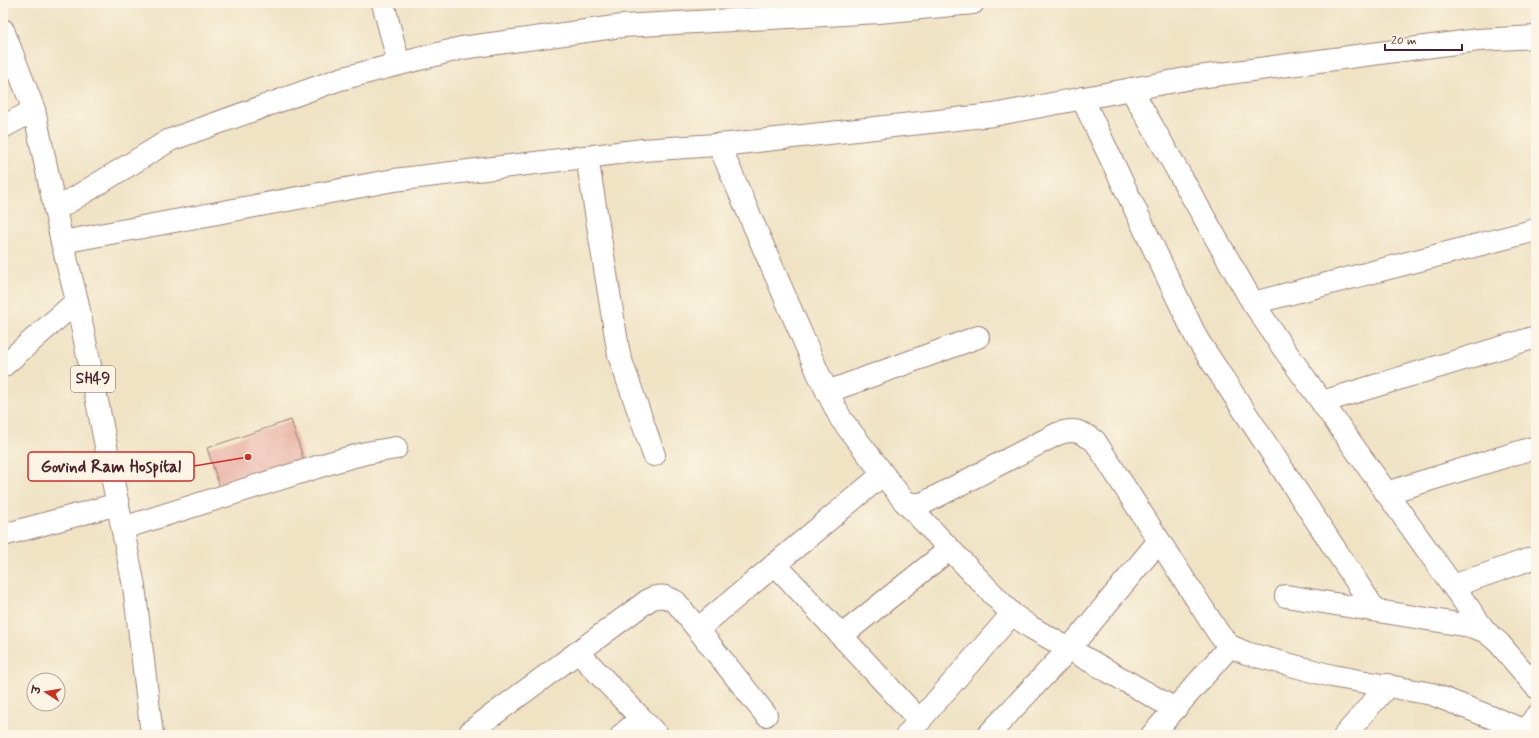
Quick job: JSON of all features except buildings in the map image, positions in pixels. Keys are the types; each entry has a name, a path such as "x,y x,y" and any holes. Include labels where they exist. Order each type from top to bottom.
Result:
{"street":[{"path":"383,3 399,64"},
{"path":"55,210 170,140 340,79 462,48 622,26 810,9 973,3"},
{"name":"SH49","path":"3,30 34,110 62,242 77,301 134,586 152,735"},
{"path":"62,242 394,180 587,156 643,150 719,145 993,115 1191,78 1478,40 1536,37"},
{"path":"1131,89 1253,303 1485,632"},
{"path":"1082,98 1197,339 1375,610"},
{"path":"3,127 34,110"},
{"path":"719,145 827,392 841,419 882,474 904,501 1012,614 1032,628 1175,709"},
{"path":"587,156 620,355 624,372 654,455"},
{"path":"1253,303 1536,230"},
{"path":"3,366 77,301"},
{"path":"827,392 978,337"},
{"path":"1322,402 1536,337"},
{"path":"904,501 912,504 922,504 1057,434 1068,431 1081,432 1095,441 1219,634 1230,646 1246,653 1332,676 1432,694 1528,727"},
{"path":"1386,493 1536,447"},
{"path":"123,528 333,462 366,453 396,448"},
{"path":"699,628 882,474"},
{"path":"3,535 118,504"},
{"path":"988,735 1069,649 1159,541"},
{"path":"841,636 950,549"},
{"path":"1453,586 1536,557"},
{"path":"775,564 841,636 913,728 1012,614"},
{"path":"470,731 650,599 658,596 667,596 676,602 699,628 766,715"},
{"path":"1286,596 1470,626 1485,632 1499,643 1536,687"},
{"path":"1152,735 1230,646"},
{"path":"578,652 657,735"},
{"path":"1345,735 1388,685"},
{"path":"622,735 641,718"}],"place":[{"name":"Govind Ram Hospital","path":"248,457"}]}
